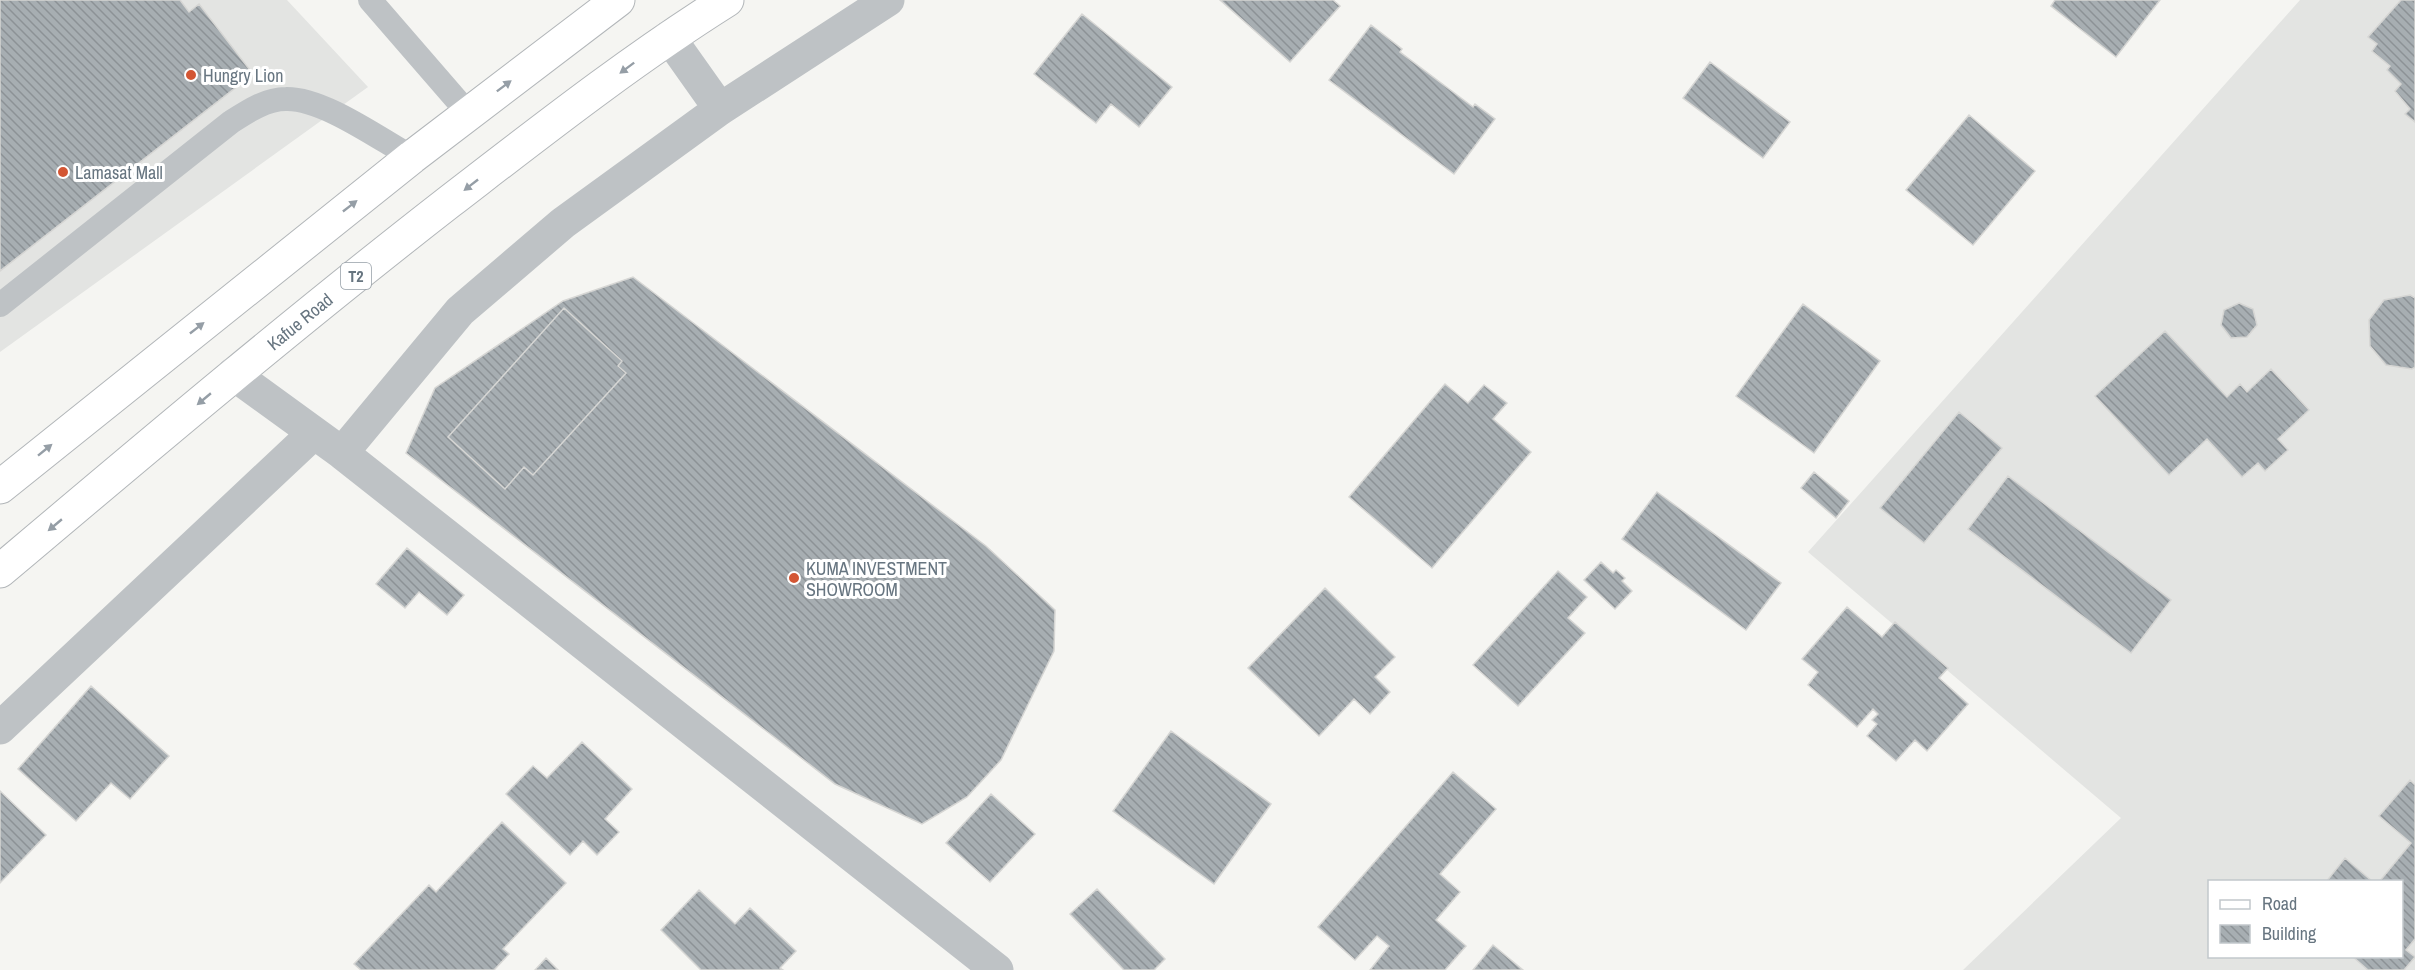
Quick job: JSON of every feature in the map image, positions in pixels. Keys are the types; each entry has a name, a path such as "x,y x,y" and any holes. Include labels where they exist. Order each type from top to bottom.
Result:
{"main road":[{"path":"0,487 412,157 618,0"},
{"name":"Kafue Road","path":"0,571 233,374 511,154 669,37 727,0"}],"street":[{"path":"342,453 460,311 563,223 720,109 881,2"},
{"path":"669,37 720,109"},
{"path":"233,374 342,453 997,970"},
{"path":"0,728 315,433"}],"lane":[{"path":"370,0 468,113"},
{"path":"0,305 231,122 257,105 286,99 319,105 412,157"}],"shaded area":[{"path":"0,0 287,0 368,87 0,352"},
{"path":"2300,0 2415,0 2415,970 1963,970 2121,818 1808,552"}],"building":[{"name":"Lamasat Mall","path":"0,0 180,0 189,12 199,4 253,74 0,271"},
{"path":"1220,0 1333,0 1340,6 1290,62"},
{"path":"2055,0 2160,0 2116,57 2051,6"},
{"path":"2401,0 2415,0 2415,122 2405,114 2410,109 2395,91 2401,84 2387,70 2390,66 2372,51 2377,44 2368,37"},
{"path":"1082,14 1172,87 1139,127 1111,104 1096,123 1034,74"},
{"path":"1371,25 1402,49 1400,52 1473,107 1475,104 1495,119 1454,174 1329,80"},
{"path":"1710,62 1790,122 1763,158 1683,98"},
{"path":"1969,115 2035,171 1973,245 1906,190"},
{"name":"KUMA INVESTMENT SHOWROOM","path":"633,277 986,546 1055,610 1054,651 1001,760 967,797 922,824 835,784 406,453 435,388 563,301"},
{"path":"2410,295 2415,298 2415,367 2412,369 2386,365 2370,346 2369,320 2384,300"},
{"path":"2239,303 2253,309 2257,325 2247,337 2231,338 2221,325 2224,310"},
{"path":"1803,304 1880,361 1814,453 1736,396"},
{"path":"564,308 622,361 618,366 626,373 533,475 524,467 505,489 448,437"},
{"path":"2165,331 2227,397 2240,384 2247,392 2271,369 2309,410 2278,439 2288,450 2265,471 2258,463 2242,477 2207,439 2169,475 2095,396"},
{"path":"1445,384 1468,403 1484,385 1507,403 1493,419 1531,452 1432,568 1349,497"},
{"path":"1959,412 2002,448 1924,543 1880,508"},
{"path":"1814,472 1849,501 1836,518 1801,488"},
{"path":"2008,476 2171,600 2131,653 1968,529"},
{"path":"1657,492 1781,583 1746,630 1622,539"},
{"path":"407,548 464,595 447,615 419,592 405,608 376,584"},
{"path":"1601,562 1613,573 1616,570 1625,578 1622,581 1632,591 1615,609 1584,580"},
{"path":"1558,571 1587,597 1568,618 1585,633 1518,706 1473,665"},
{"path":"1325,588 1395,657 1375,677 1390,692 1370,714 1354,699 1319,736 1248,668"},
{"path":"1847,607 1882,637 1895,622 1948,668 1939,678 1968,704 1927,751 1915,740 1896,761 1867,736 1877,724 1872,720 1878,714 1873,709 1857,727 1808,685 1818,672 1802,659"},
{"path":"91,686 169,756 130,799 111,783 76,821 18,769"},
{"path":"1171,731 1271,804 1214,884 1113,811"},
{"path":"582,742 632,789 605,819 619,832 597,855 583,841 570,855 506,794 533,766 547,778"},
{"path":"1453,772 1496,809 1440,874 1460,892 1436,920 1466,946 1445,970 1370,970 1389,946 1377,936 1355,960 1318,927"},
{"path":"2410,780 2415,785 2415,939 2406,950 2415,957 2404,970 2368,970 2354,958 2403,958 2403,880 2381,880 2411,843 2379,816"},
{"path":"0,791 46,835 0,883"},
{"path":"991,794 1035,834 990,882 946,843"},
{"path":"502,822 566,883 503,949 509,954 494,970 361,970 354,964 429,885 436,892"},
{"path":"2345,858 2371,880 2328,880"},
{"path":"1097,889 1165,959 1154,970 1124,970 1070,914"},
{"path":"699,890 735,924 750,908 796,951 780,968 783,970 701,970 661,930"},
{"path":"1493,945 1523,970 1473,970"},
{"path":"546,958 558,970 535,970"}],"place":[{"name":"Hungry Lion","path":"191,75"},
{"name":"Lamasat Mall","path":"63,172"},
{"name":"KUMA INVESTMENT SHOWROOM","path":"794,578"}]}
